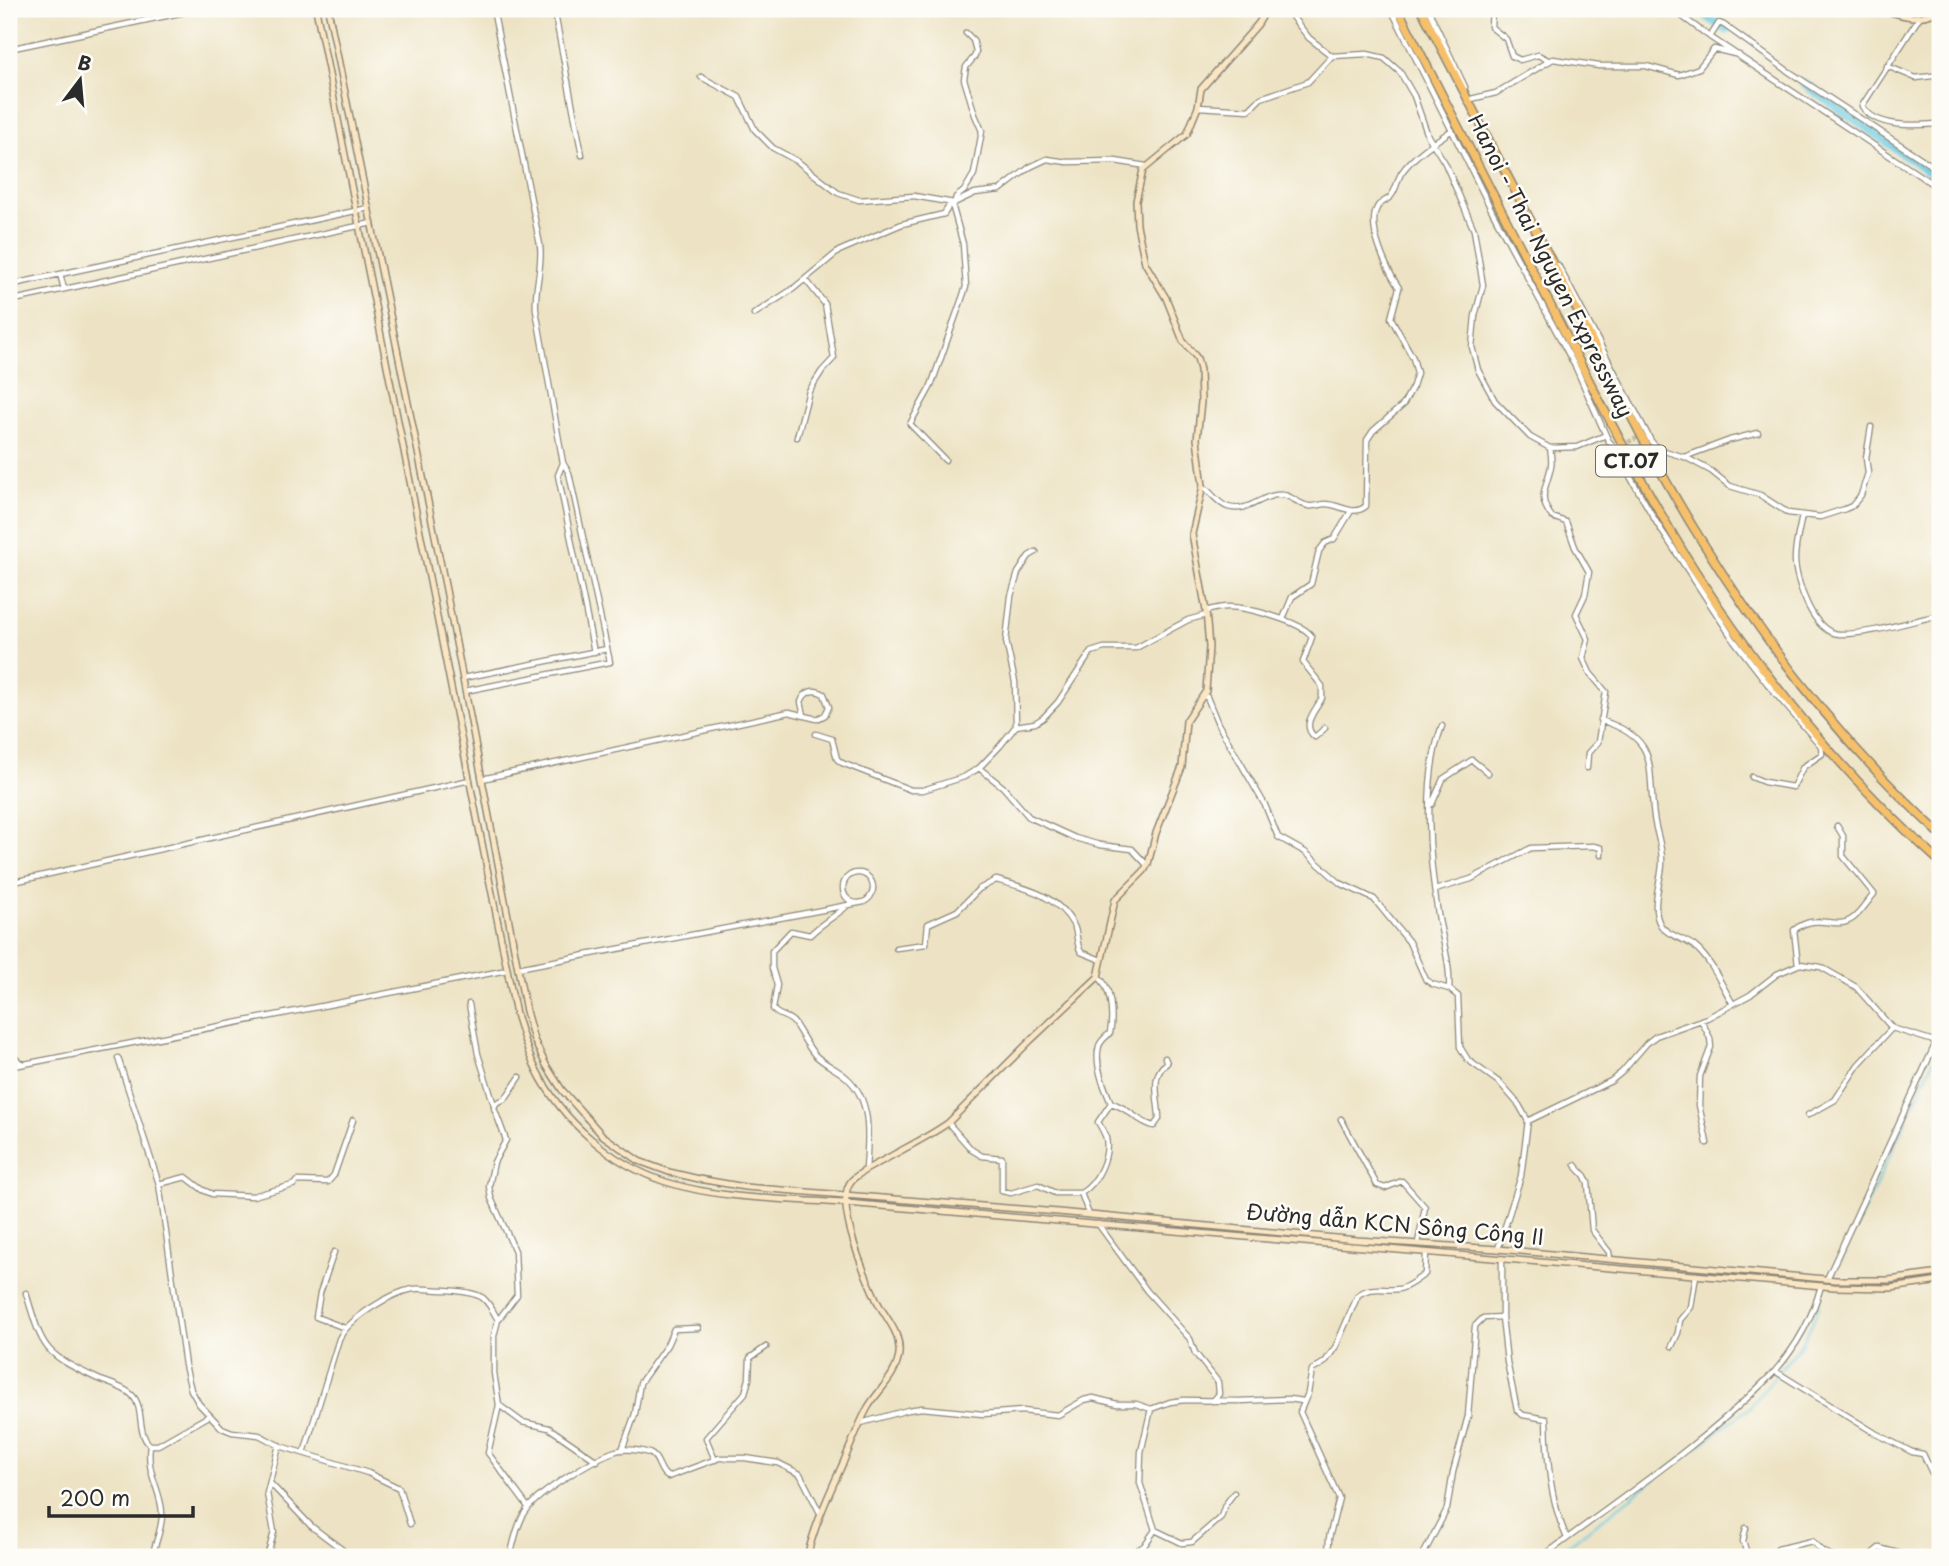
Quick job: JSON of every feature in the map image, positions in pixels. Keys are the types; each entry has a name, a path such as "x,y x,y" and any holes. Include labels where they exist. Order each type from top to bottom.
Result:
{"highway":[{"name":"Hanoi - Thai Nguyen Expressway","path":"1398,9 1640,477 1685,555 1784,696 1896,821 1940,862"},
{"name":"Hanoi - Thai Nguyen Expressway","path":"1421,9 1647,446 1703,544 1760,630 1801,684 1845,736 1940,834"}],"street":[{"path":"9,49 199,9"},
{"name":"Đường dẫn KCN Sông Công II","path":"316,9 516,1014 536,1069 552,1096 592,1139 636,1169 667,1182 746,1196 1822,1286 1891,1288 1940,1276"},
{"name":"Đường dẫn KCN Sông Công II","path":"328,9 534,1040 546,1065 568,1098 602,1135 639,1161 669,1172 745,1187 1827,1279 1889,1280 1940,1276"},
{"path":"465,691 610,662 569,472 563,463 535,302 542,261 540,245 493,9"},
{"path":"554,9 582,155"},
{"path":"807,1557 820,1513 860,1423 893,1374 899,1355 899,1342 891,1322 878,1303 851,1234 846,1203 849,1184 866,1169 948,1123 1098,978 1115,900 1147,865 1156,833 1182,767 1186,722 1207,688 1209,669 1206,613 1192,534 1203,486 1197,439 1201,402 1199,365 1197,358 1182,341 1166,298 1145,263 1137,225 1136,201 1139,181 1146,166 1187,134 1198,107 1201,89 1256,27 1266,9"},
{"path":"1286,9 1309,38 1332,56 1373,54 1394,65 1414,96 1432,144 1445,163 1470,219 1479,253 1483,285 1471,339 1478,370 1495,401 1530,437 1550,448 1577,447 1606,435"},
{"path":"1391,9 1576,368 1606,435 1616,447 1658,525 1733,639 1821,746 1822,754 1803,767 1793,786 1764,782 1752,777"},
{"path":"1428,9 1536,226 1645,434 1658,449 1684,457 1730,486 1754,492 1788,513 1819,517 1836,513 1857,501 1867,477 1866,458 1871,428"},
{"path":"1492,9 1491,27 1506,39 1512,56 1520,60 1538,55 1548,60"},
{"path":"1672,9 1940,189"},
{"path":"1881,9 1919,18 1940,11"},
{"path":"1919,18 1863,102 1863,109 1883,120 1902,125 1937,124"},
{"path":"1710,36 1718,24 1724,25 1940,171"},
{"path":"754,314 806,280 839,251 902,223 944,214 971,180 982,136 964,79 966,67 976,51 973,40 966,33"},
{"path":"1471,99 1496,93 1548,60 1558,58 1599,66 1646,66 1679,75 1699,68 1714,49 1739,55"},
{"path":"1198,107 1249,110 1261,98 1308,82 1332,56"},
{"path":"1887,66 1916,78 1940,75"},
{"path":"701,77 735,94 760,136 844,196 868,200 914,197 952,203 975,193 1000,190 1030,167 1044,160 1115,161 1146,166"},
{"path":"1203,486 1226,507 1250,507 1264,498 1278,495 1291,497 1306,506 1327,504 1351,510 1364,508 1367,501 1367,440 1373,430 1403,405 1417,373 1413,358 1391,318 1399,288 1386,267 1379,246 1376,214 1379,206 1390,197 1404,169 1452,130"},
{"path":"945,460 910,424 931,386 967,287 962,238 952,203"},
{"path":"9,285 369,208"},
{"path":"9,301 372,223"},
{"path":"60,274 64,289"},
{"path":"797,437 809,391 822,370 834,358 825,304 806,280"},
{"path":"1684,457 1758,433"},
{"path":"1550,448 1552,466 1545,482 1544,500 1552,517 1566,522 1575,547 1589,572 1585,595 1576,614 1588,639 1583,658 1590,673 1606,692 1598,742 1588,753 1587,768"},
{"path":"563,463 558,475 594,652"},
{"path":"1282,620 1292,597 1311,584 1319,551 1325,543 1334,539 1351,510"},
{"path":"1802,516 1796,550 1796,571 1811,611 1826,629 1836,634 1858,632 1940,615"},
{"path":"816,734 832,738 837,759 842,763 911,790 923,790 964,777 979,768 1016,726 1015,682 1006,641 1011,596 1018,573 1036,552"},
{"path":"1016,726 1035,723 1044,718 1058,702 1091,652 1104,648 1136,648 1188,620 1218,608 1237,608 1303,627 1310,634 1311,642 1303,662 1322,686 1322,699 1310,720 1310,734 1315,737 1325,728"},
{"path":"463,678 607,649"},
{"path":"482,779 789,712 812,719 821,718 828,711 829,702 824,694 815,691 806,694 789,712"},
{"path":"1203,696 1207,697 1218,724 1265,805 1278,837 1306,852 1340,883 1374,899 1409,942 1426,980 1449,989 1460,999 1459,1038 1463,1054 1474,1066 1500,1083 1520,1105 1528,1121 1521,1176 1498,1249"},
{"path":"801,702 804,715"},
{"path":"1600,720 1625,730 1639,743 1650,759 1654,815 1662,854 1657,899 1659,923 1664,929 1694,946 1733,1004"},
{"path":"1442,726 1433,750 1430,846 1449,989"},
{"path":"1430,810 1440,783 1458,768 1472,760 1488,773"},
{"path":"979,768 1003,787 1029,817 1075,838 1100,845 1132,849 1147,865"},
{"path":"9,883 470,780"},
{"path":"1798,965 1794,930 1797,927 1815,920 1837,923 1849,921 1874,894 1843,856 1843,836 1837,826"},
{"path":"1435,890 1471,880 1531,848 1588,845 1598,847 1601,855"},
{"path":"10,1049 9,1065 25,1065 864,902 871,896 873,886 864,875 850,876 844,883 841,905"},
{"path":"896,947 926,944 928,924 957,911 979,889 996,880 1040,892 1060,908 1073,925 1081,952 1101,960"},
{"path":"844,892 854,902 864,902"},
{"path":"849,905 824,921 810,935 790,931 772,951 772,968 777,985 773,1009 778,1015 792,1020 818,1057 854,1085 862,1100 868,1123 866,1169"},
{"path":"1528,1121 1611,1081 1656,1036 1701,1020 1750,995 1777,974 1798,965 1821,967 1856,987 1892,1028 1938,1042"},
{"path":"1098,978 1107,986 1111,1023 1110,1033 1099,1047 1098,1056 1104,1088 1111,1103 1123,1107 1141,1121 1154,1126 1160,1114 1156,1077 1161,1067 1167,1063 1165,1059"},
{"path":"468,1004 478,1054 495,1106 494,1115 506,1140 494,1162 489,1186 491,1198 515,1251 517,1295 498,1320 493,1346 499,1405 488,1453 528,1507"},
{"path":"1701,1020 1710,1038 1711,1047 1700,1076 1699,1096 1707,1143"},
{"path":"1808,1115 1835,1100 1858,1065 1892,1028"},
{"path":"1827,1279 1940,1034"},
{"path":"10,1049 19,1062 25,1065"},
{"path":"118,1058 159,1184 191,1390 222,1429 259,1435 278,1446 369,1473 398,1488 410,1524"},
{"path":"495,1106 505,1099 520,1077"},
{"path":"948,1123 972,1150 982,1156 1002,1158 1002,1191 1011,1193 1040,1185 1055,1193 1081,1193 1102,1168 1107,1143 1098,1122 1111,1103"},
{"path":"159,1184 186,1177 207,1193 253,1196 293,1185 298,1181 317,1180 325,1183 334,1175 353,1119"},
{"path":"1341,1119 1377,1185 1385,1188 1402,1181 1425,1208 1418,1243"},
{"path":"592,1139 602,1135"},
{"path":"1575,1166 1588,1182 1594,1234 1609,1252 1610,1259"},
{"path":"1081,1193 1089,1215"},
{"path":"1157,1231 1158,1222"},
{"path":"1098,1224 1147,1291 1190,1339 1195,1353 1218,1382 1219,1394 1213,1401"},
{"path":"334,1252 320,1293 316,1317 345,1328"},
{"path":"1328,1557 1329,1538 1339,1498 1300,1412 1308,1393 1312,1370 1325,1362 1336,1346 1358,1295 1371,1289 1406,1287 1424,1274 1426,1253"},
{"path":"1587,1258 1587,1265"},
{"path":"1502,1259 1502,1317 1507,1362 1517,1410 1523,1415 1546,1419 1551,1489 1557,1516 1567,1538"},
{"path":"1672,1346 1680,1320 1690,1307 1696,1275"},
{"path":"1542,1557 1748,1399 1776,1371 1799,1339 1822,1286"},
{"path":"304,1453 339,1339 345,1328 356,1319 390,1298 416,1289 459,1291 474,1295 490,1305 498,1320"},
{"path":"26,1293 39,1336 47,1350 78,1369 133,1396 144,1437 150,1445 149,1464 162,1515 152,1557"},
{"path":"1422,1557 1447,1509 1453,1472 1468,1416 1475,1326 1483,1318 1502,1317"},
{"path":"622,1450 635,1414 640,1383 667,1345 671,1332 674,1328 698,1328"},
{"path":"715,1460 706,1438 745,1393 750,1358 766,1346"},
{"path":"1776,1371 1895,1444 1923,1454 1940,1491"},
{"path":"860,1423 922,1408 983,1414 1023,1411 1058,1415 1084,1400 1093,1398 1117,1404 1136,1404 1151,1409 1184,1400 1303,1401"},
{"path":"499,1405 522,1422 549,1428 597,1461"},
{"path":"1151,1409 1140,1468 1142,1492 1155,1530 1182,1543 1192,1542 1221,1517 1225,1505 1234,1493"},
{"path":"150,1445 158,1445 209,1416"},
{"path":"267,1557 274,1532 267,1496 278,1446"},
{"path":"510,1557 520,1521 528,1507 550,1488 622,1450 653,1455 663,1474 668,1477 715,1460 745,1458 778,1463 794,1470 803,1478 820,1513"},
{"path":"1933,1475 1940,1475"},
{"path":"270,1483 311,1526 352,1557"},
{"path":"1746,1528 1743,1541 1748,1557"},
{"path":"1127,1557 1144,1546 1155,1530"},
{"path":"1765,1557 1778,1549 1812,1541 1822,1551 1834,1557"},
{"path":"1868,1557 1879,1548 1913,1557"}],"waterway":[{"path":"1697,9 1727,30"},
{"path":"1804,84 1940,179"},
{"path":"1841,1261 1940,1046"},
{"path":"1552,1557 1749,1408 1803,1342 1820,1305"}],"tunnel":[{"path":"1622,445 1643,435"}]}
